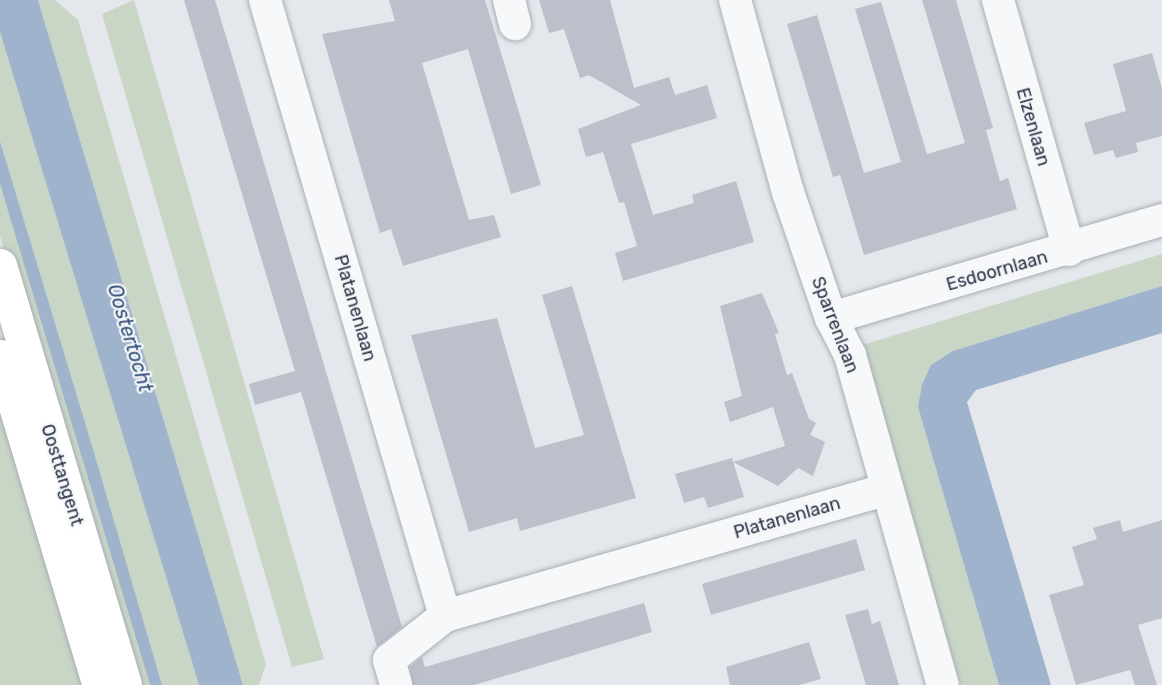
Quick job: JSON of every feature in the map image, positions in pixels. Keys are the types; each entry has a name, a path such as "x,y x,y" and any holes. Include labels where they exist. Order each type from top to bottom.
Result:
{"main road":[{"name":"Oosttangent","path":"0,265 125,685"},
{"name":"Oosttangent","path":"0,356 99,685"}],"street":[{"name":"Platanenlaan","path":"265,0 445,616"},
{"name":"Sparrenlaan","path":"735,0 788,192 831,318 850,356 943,685"},
{"name":"Elzenlaan","path":"1001,1 1069,250"},
{"name":"Esdoornlaan","path":"831,318 1069,250 1162,220"},
{"name":"Platanenlaan","path":"393,672 445,616 887,489"}],"green space":[{"path":"38,0 55,0 78,20 266,664 259,685 243,685"},
{"path":"134,0 324,659 292,667 102,14"},
{"path":"0,32 199,685 162,685 0,141"},
{"path":"0,184 63,386 150,685 134,685 0,236"},
{"path":"1162,254 1162,286 953,351 918,407 999,685 961,685 859,346"},
{"path":"0,397 85,685 0,685"}],"water":[{"name":"Oostertocht","path":"0,0 38,0 243,685 199,685 0,32"},
{"path":"0,141 162,685 150,685 0,184"},
{"path":"1162,286 1162,333 976,390 967,402 1051,685 999,685 918,407 922,385 931,365 953,351"}],"building":[{"path":"184,0 215,0 235,66 402,627 377,647 301,392 255,405 249,384 295,371"},
{"path":"389,0 485,0 541,185 511,194 468,49 422,63 469,220 494,215 501,237 403,266 391,229 380,233 322,34 395,21"},
{"path":"539,0 610,0 634,88 669,77 675,95 707,85 717,118 631,144 653,215 694,203 692,195 736,181 754,242 623,281 615,253 637,246 624,202 619,203 603,152 586,157 578,129 641,105 589,75 580,78 564,29 549,33"},
{"path":"922,0 956,0 993,128 986,130 1000,181 1008,178 1017,209 864,255 840,175 833,177 787,24 817,15 864,173 901,162 855,9 881,2 927,154 965,143"},
{"path":"1152,53 1162,89 1162,136 1136,143 1138,152 1116,158 1113,150 1094,155 1084,123 1126,111 1113,64"},
{"path":"572,286 636,498 520,531 517,518 469,532 411,335 497,318 535,448 584,435 542,295"},
{"path":"762,293 779,333 775,334 787,375 792,373 809,419 816,423 810,435 825,442 813,476 798,468 778,486 733,462 785,446 773,407 730,422 724,402 742,396 720,306"},
{"path":"732,458 744,497 708,508 704,497 684,503 675,474"},
{"path":"1120,520 1123,532 1162,520 1162,618 1138,625 1157,685 1135,685 1130,670 1076,685 1049,595 1084,585 1072,547 1097,539 1093,528"},
{"path":"856,539 865,570 711,615 702,584"},
{"path":"644,603 652,632 474,685 413,685 410,667 422,657 425,667"},
{"path":"868,609 872,624 880,621 899,685 866,685 845,615"},
{"path":"809,642 821,679 799,685 730,685 726,667"}]}
